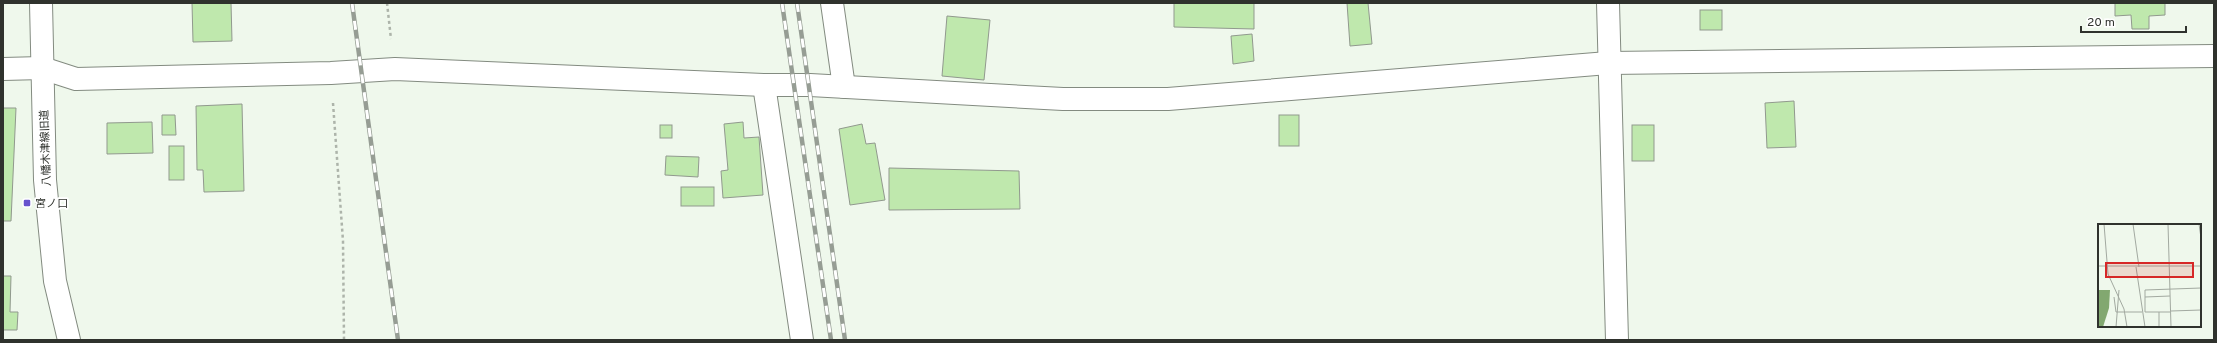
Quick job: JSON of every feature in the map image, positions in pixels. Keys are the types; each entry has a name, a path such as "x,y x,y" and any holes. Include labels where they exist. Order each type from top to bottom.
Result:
{"street":[{"name":"八幡木津線旧道","path":"41,3 46,187 55,281 69,340"},
{"path":"832,3 844,88"},
{"path":"1608,3 1608,63 1617,340"},
{"path":"3,69 42,68 76,79 331,74 395,69 1063,98 1168,98 1608,63 2214,56"},
{"path":"764,85 802,340"}],"path":[{"path":"387,3 395,69"},
{"path":"331,74 343,241 344,340"}],"building":[{"path":"192,3 231,3 232,41 193,42"},
{"path":"1174,3 1254,3 1254,29 1174,27"},
{"path":"1347,3 1368,3 1372,44 1350,46"},
{"path":"2115,3 2165,3 2165,15 2149,16 2149,29 2132,29 2131,15 2115,16"},
{"path":"1700,10 1722,10 1722,30 1700,30"},
{"path":"947,16 990,20 984,80 942,76"},
{"path":"1252,34 1254,61 1233,64 1231,36"},
{"path":"1794,101 1796,147 1767,148 1765,103"},
{"path":"242,104 244,191 204,192 203,170 197,170 196,106"},
{"path":"3,108 16,108 11,221 3,221"},
{"path":"162,115 175,115 176,135 162,135"},
{"path":"1279,115 1299,115 1299,146 1279,146"},
{"path":"152,122 153,153 107,154 107,123"},
{"path":"743,122 744,138 759,137 763,195 723,198 721,171 728,170 724,124"},
{"path":"862,124 866,144 875,143 885,200 850,205 839,129"},
{"path":"660,125 672,125 672,138 660,138"},
{"path":"1632,125 1654,125 1654,161 1632,161"},
{"path":"169,146 184,146 184,180 169,180"},
{"path":"666,156 699,157 698,177 665,175"},
{"path":"889,168 1019,171 1020,209 889,210"},
{"path":"681,187 714,187 714,206 681,206"},
{"path":"3,276 11,276 10,312 18,312 17,330 3,330"}],"railway":[{"path":"352,3 398,340"},
{"path":"782,3 831,340"},
{"path":"797,3 845,340"}],"place":[{"name":"宮ノ口","path":"27,203"}]}
